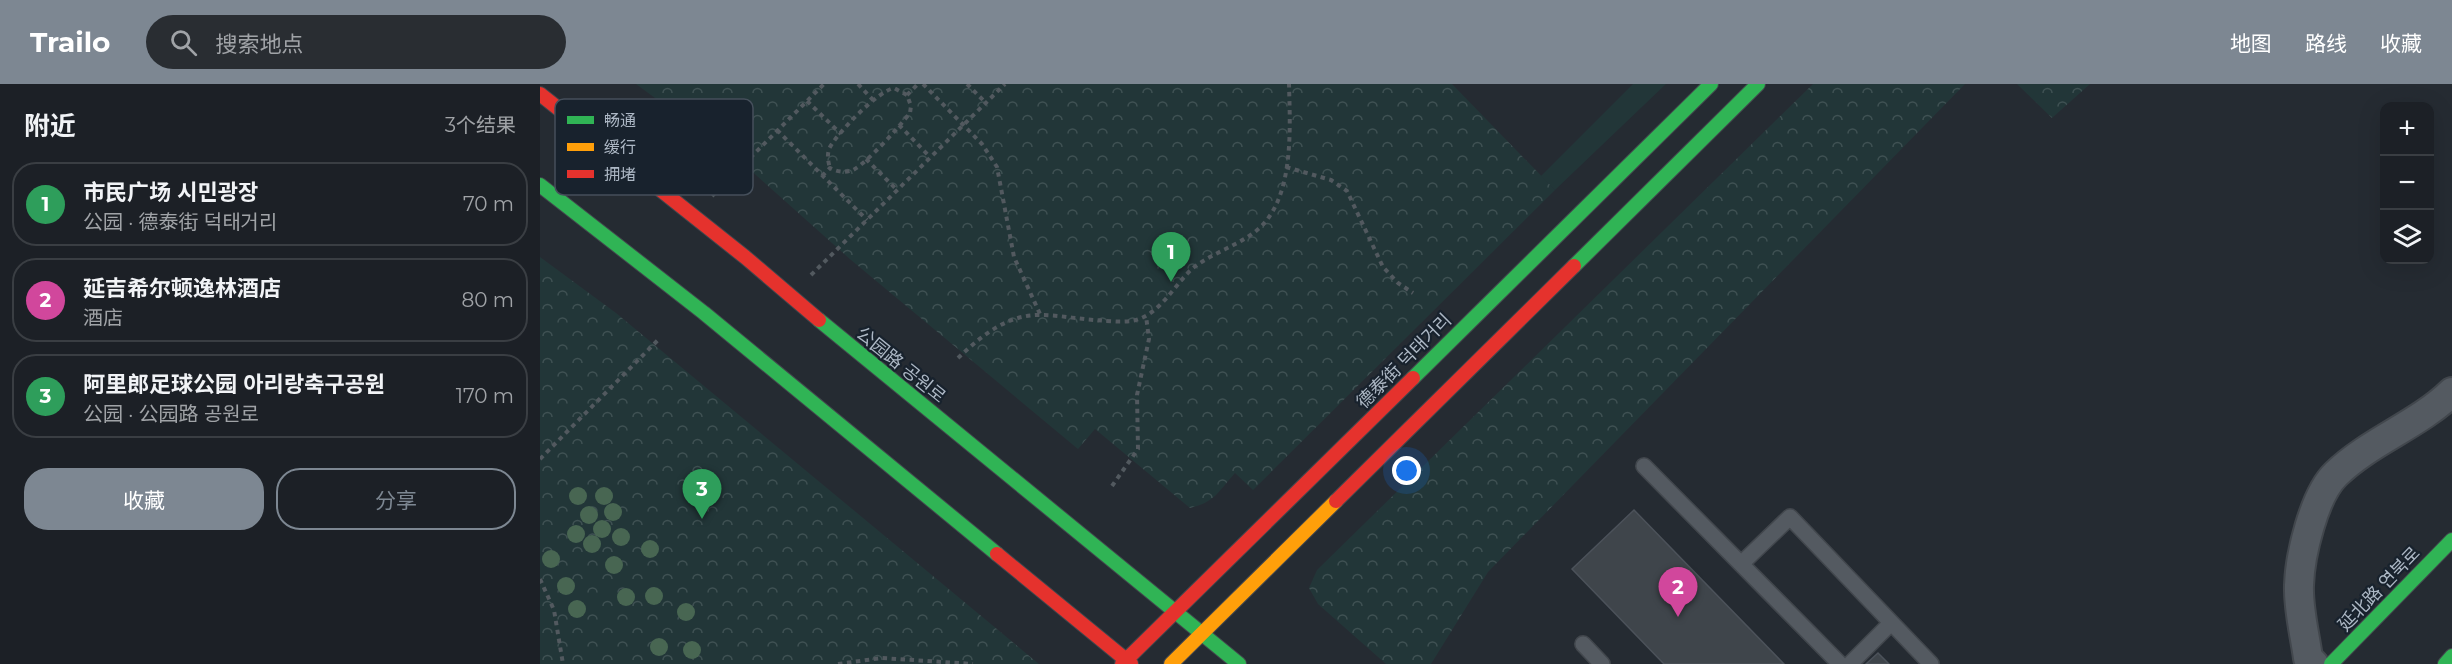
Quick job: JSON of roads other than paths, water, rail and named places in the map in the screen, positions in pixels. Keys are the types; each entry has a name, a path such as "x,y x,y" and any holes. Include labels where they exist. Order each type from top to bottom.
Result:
{"main road":[{"name":"德泰街 덕태거리","path":"1126,663 1711,84"},
{"path":"1171,664 1758,84"},
{"name":"公园路 공원로","path":"540,94 555,106"},
{"path":"540,184 670,285 1126,663"},
{"name":"公园路 공원로","path":"667,195 1239,664"},
{"name":"延北路 연북로","path":"2331,664 2452,540"},
{"path":"2445,664 2452,656"}],"street":[{"path":"2314,664 2308,658 2299,586 2305,544 2322,494 2335,474 2419,419 2452,392"}],"lane":[{"path":"1644,466 1840,664"},
{"path":"1741,564 1790,517 1931,664"},
{"path":"1850,664 1891,623"},
{"path":"1583,644 1602,664"}],"place":[{"name":"市民广场 시민광장","path":"1171,282"},
{"name":"阿里郎足球公园 아리랑축구공원","path":"702,519"},
{"name":"延吉希尔顿逸林酒店","path":"1678,617"}]}
